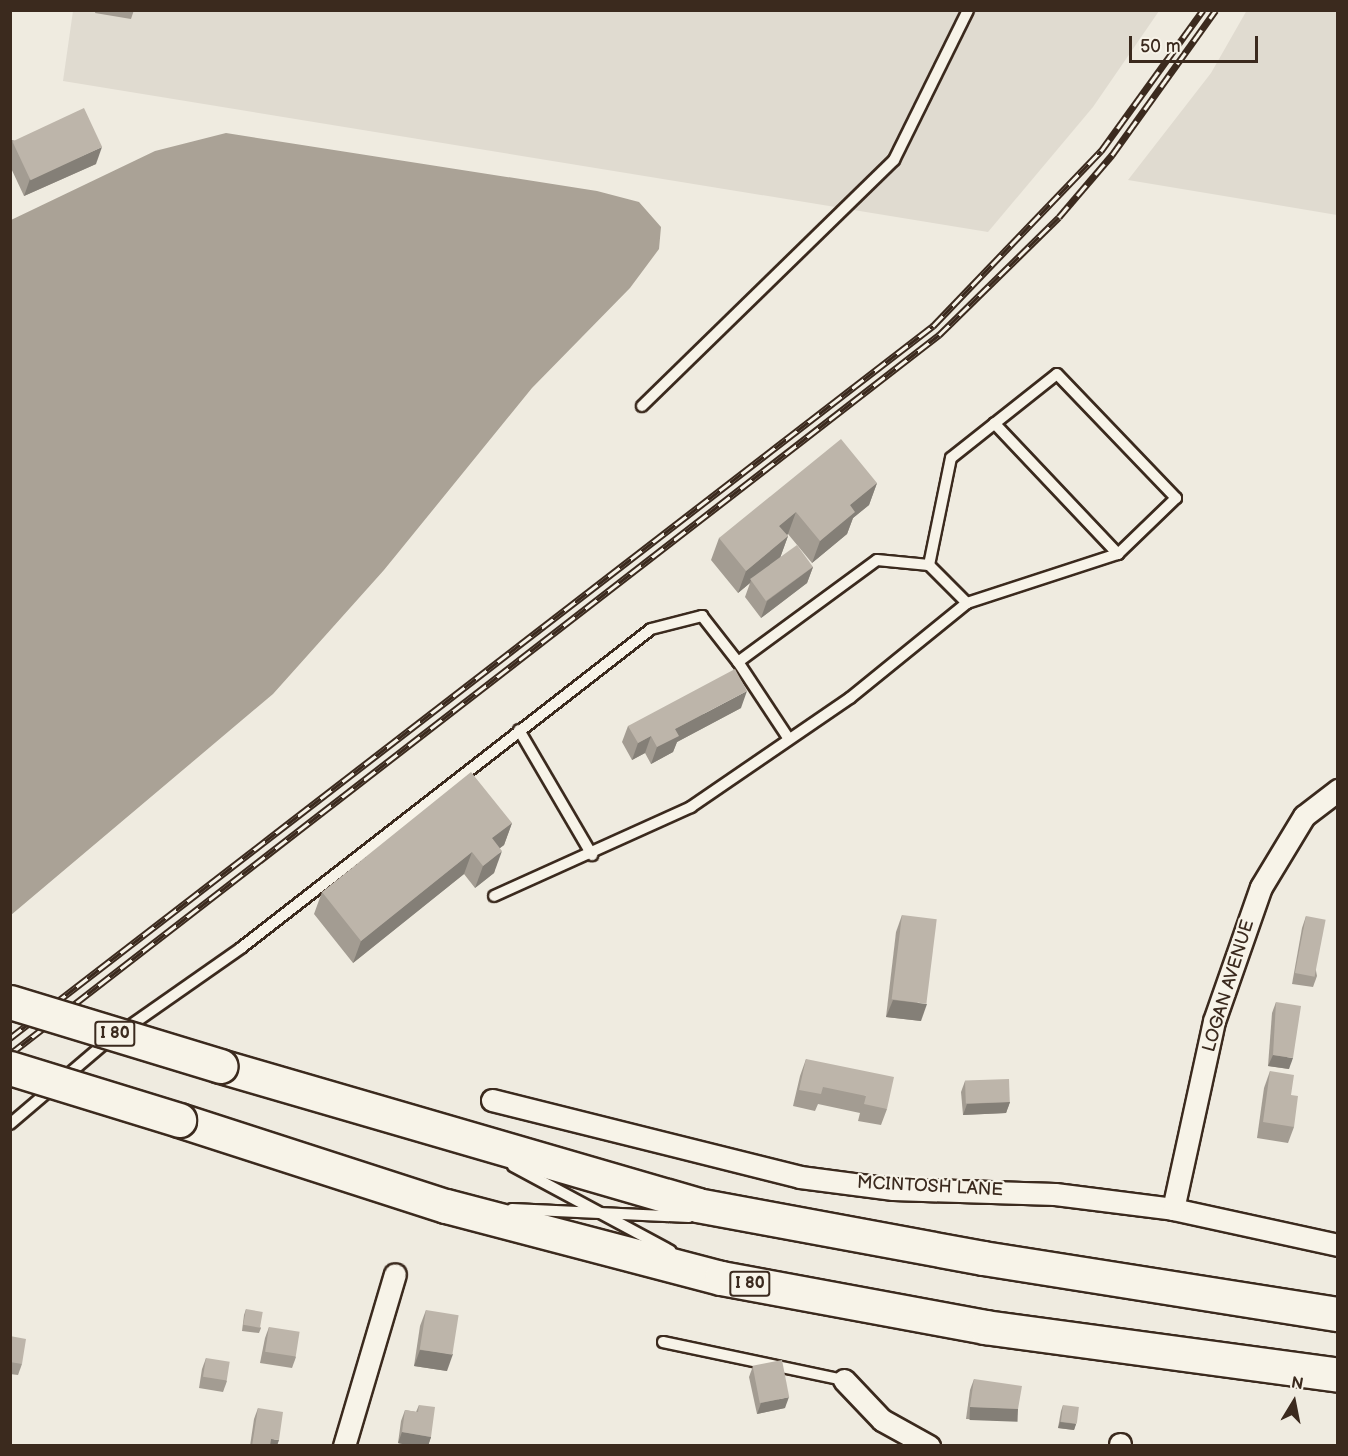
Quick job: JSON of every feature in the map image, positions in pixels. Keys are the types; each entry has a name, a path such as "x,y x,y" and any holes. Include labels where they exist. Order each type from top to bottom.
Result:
{"highway":[{"name":"I 80","path":"10,1002 473,1144 697,1205 983,1258 1338,1314"},
{"name":"I 80","path":"10,1068 446,1206 722,1278 985,1327 1338,1375"}],"street":[{"name":"LOGAN AVENUE","path":"1173,1209 1214,1021 1261,887 1304,816 1338,790"},
{"name":"MCINTOSH LANE","path":"492,1100 800,1177 892,1189 1055,1194 1173,1209 1338,1245"},
{"path":"344,1446 395,1274"},
{"path":"844,1380 882,1420 929,1446"}],"lane":[{"path":"642,406 894,160 968,10"},
{"path":"494,896 592,855 691,807 850,698 967,603 1118,554 1176,498 1057,374 951,458 929,565"},
{"path":"994,423 1118,554"},
{"path":"738,662 877,560 929,565 967,603"},
{"path":"10,1124 108,1041 240,948 651,629 702,616 738,662 789,740"},
{"path":"519,730 592,855"},
{"path":"473,1144 722,1278"},
{"path":"446,1206 782,1221"},
{"path":"663,1342 844,1380"}],"shaded area":[{"path":"1247,10 1337,11 1337,215 1128,180 1211,73"},
{"path":"73,11 1159,11 1093,107 988,232 63,81"},
{"path":"226,133 597,191 639,202 661,227 659,249 630,288 532,388 384,570 273,694 11,915 11,220 155,151"}],"building":[{"path":"84,108 102,147 31,180 12,141"},
{"path":"841,439 877,483 850,505 855,512 820,541 796,512 779,526 788,536 746,571 719,538"},
{"path":"797,545 813,567 766,601 750,579"},
{"path":"735,669 747,691 675,729 679,736 657,747 651,736 638,743 628,726"},
{"path":"471,772 512,823 492,838 502,851 483,866 472,852 361,941 322,892"},
{"path":"902,915 937,919 926,1004 892,999"},
{"path":"1306,916 1326,920 1315,977 1295,973"},
{"path":"1276,1002 1301,1006 1293,1058 1273,1055"},
{"path":"806,1059 894,1077 887,1109 864,1104 866,1096 823,1087 821,1094 799,1090"},
{"path":"1270,1071 1294,1075 1291,1095 1298,1096 1294,1127 1263,1122"},
{"path":"1009,1079 1010,1102 966,1104 965,1081"},
{"path":"246,1309 263,1312 260,1328 243,1325"},
{"path":"426,1310 459,1315 452,1355 420,1350"},
{"path":"269,1327 300,1332 296,1357 265,1352"},
{"path":"10,1336 26,1339 22,1364 10,1362"},
{"path":"206,1358 230,1362 227,1381 203,1377"},
{"path":"782,1360 789,1397 760,1403 753,1366"},
{"path":"974,1379 1022,1386 1018,1409 970,1407"},
{"path":"419,1405 435,1407 431,1437 402,1432 405,1410 418,1412"},
{"path":"1063,1405 1079,1407 1077,1424 1061,1422"},
{"path":"258,1408 283,1412 279,1440 271,1439 270,1446 252,1446"}],"railway":[{"path":"10,1038 933,326 1101,151 1203,10"},
{"path":"10,1054 939,335 1059,217 1112,155 1216,10"}]}
